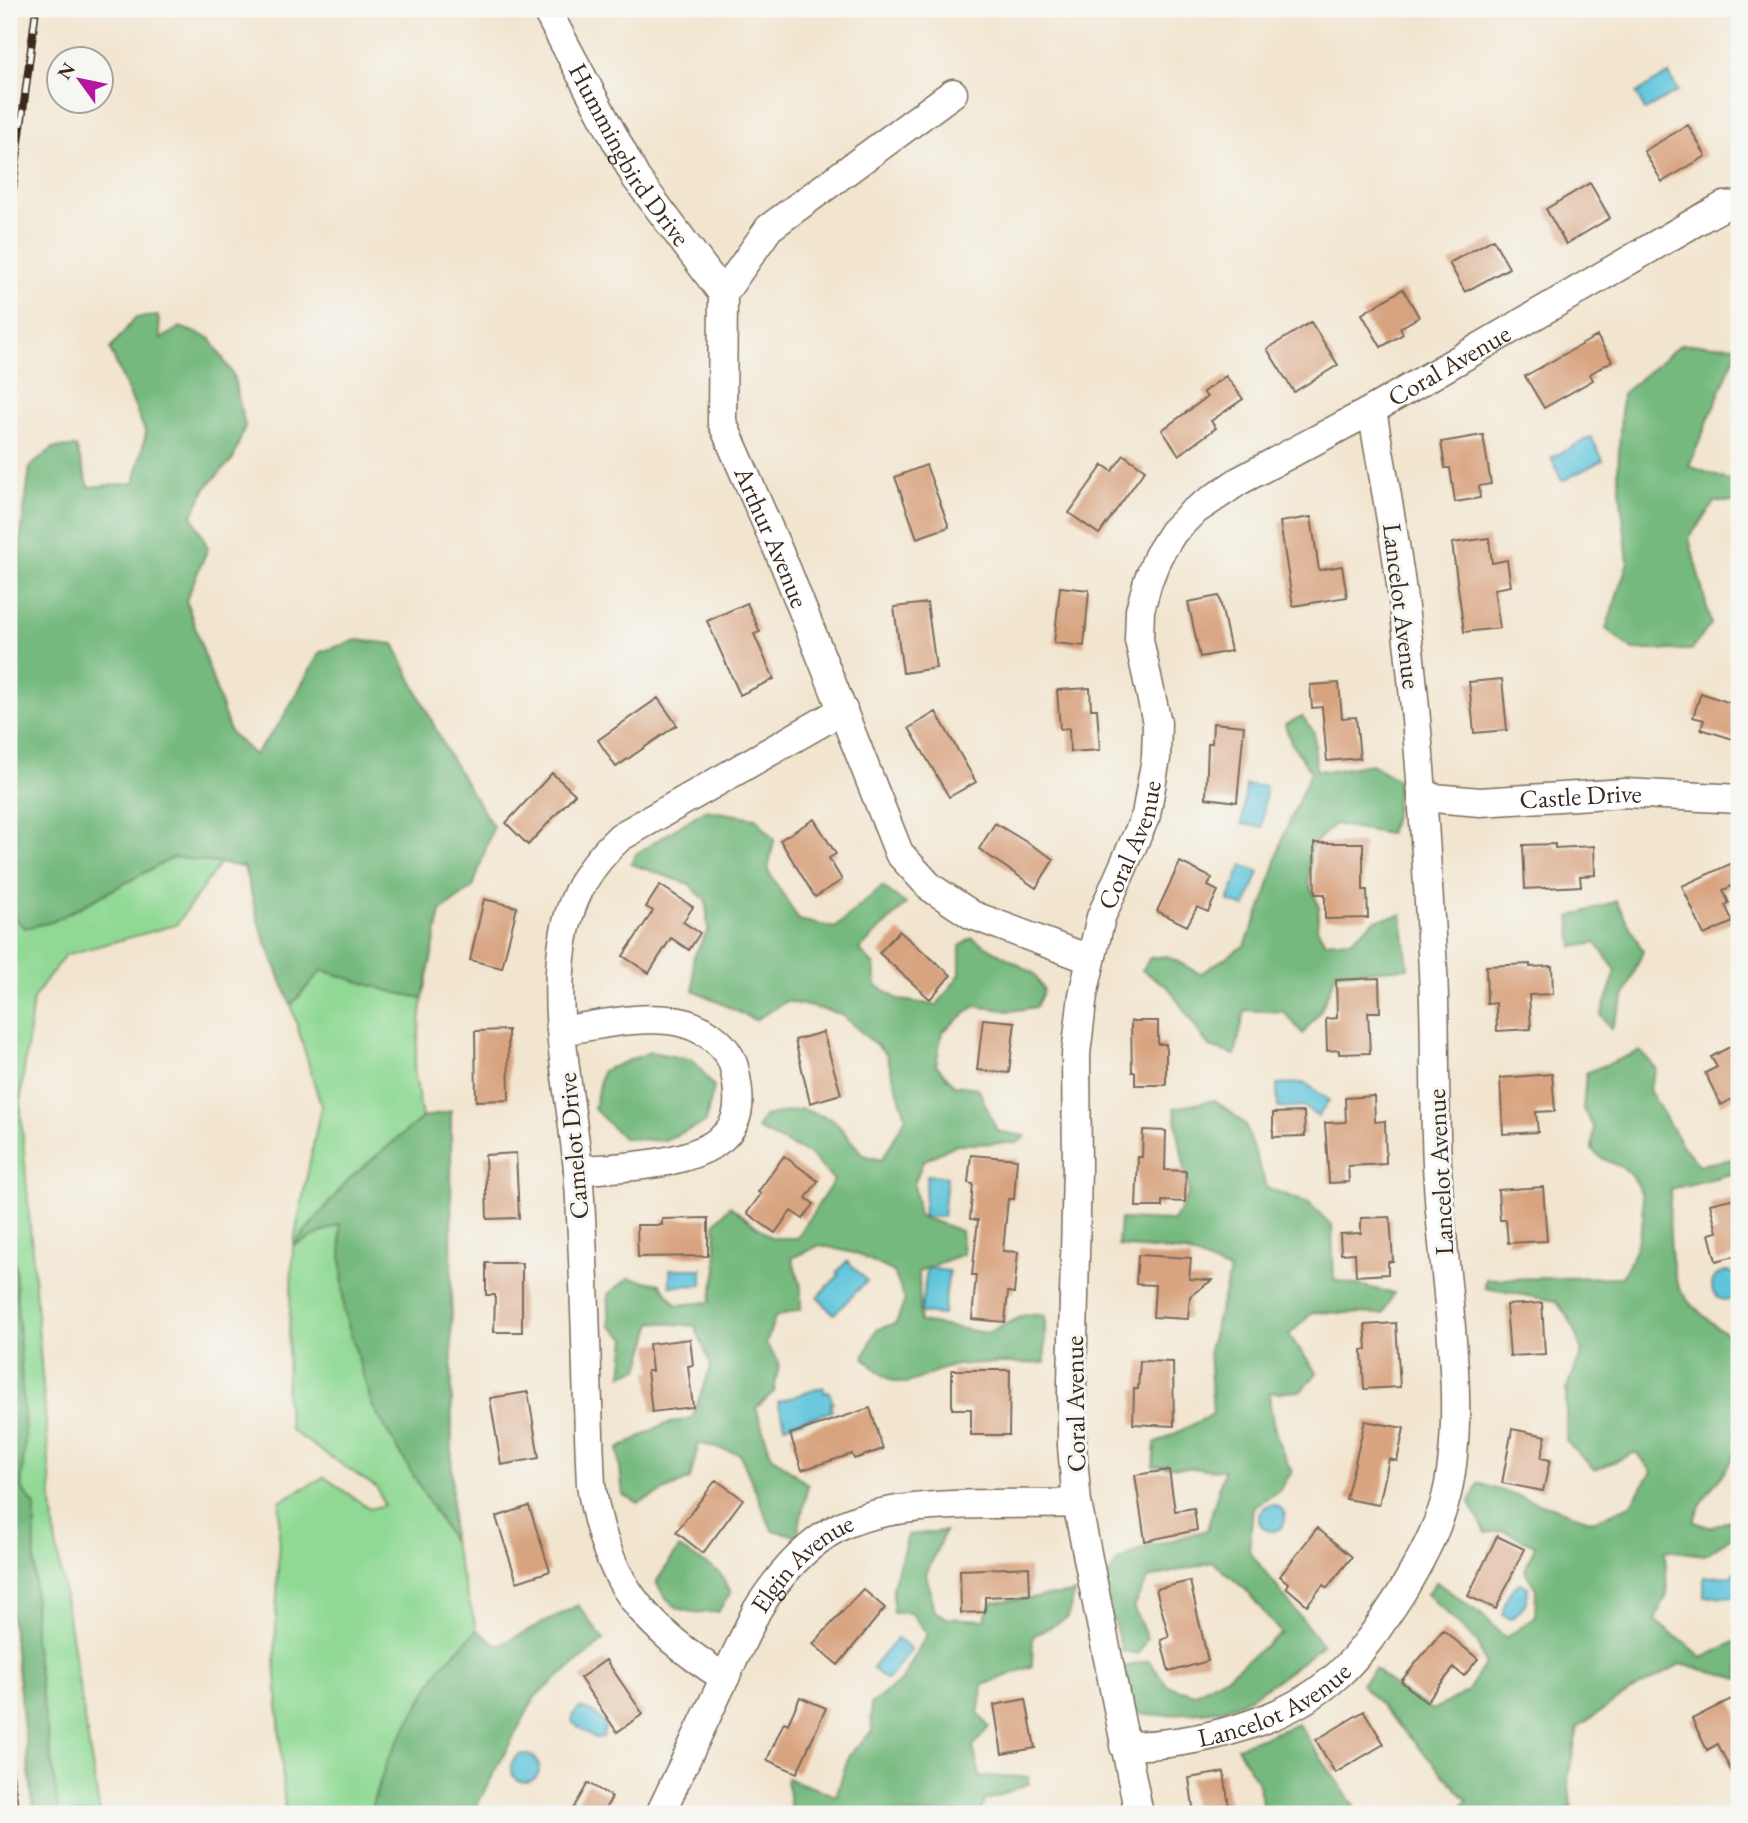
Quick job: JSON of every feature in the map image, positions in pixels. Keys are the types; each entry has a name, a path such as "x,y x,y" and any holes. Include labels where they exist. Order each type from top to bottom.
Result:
{"street":[{"name":"Hummingbird Drive","path":"546,9 636,178 723,294"},
{"path":"723,294 769,228 953,93"},
{"name":"Coral Avenue","path":"1139,1814 1077,1503 1072,1394 1077,1168 1076,1054 1090,959 1101,916 1146,816 1156,758 1157,723 1139,640 1140,610 1158,556 1173,532 1193,512 1228,488 1372,410 1702,218 1724,206 1739,205"},
{"name":"Arthur Avenue","path":"723,294 722,422 843,710 899,853 930,887 972,915 1090,959"},
{"name":"Lancelot Avenue","path":"1124,1746 1162,1746 1244,1725 1318,1690 1340,1673 1377,1629 1408,1582 1434,1531 1444,1504 1453,1448 1453,1390 1438,1188 1433,958 1422,797 1402,591 1372,410"},
{"name":"Camelot Drive","path":"725,1678 696,1659 648,1618 613,1569 603,1541 590,1484 578,1170 562,1031 560,965 571,904 583,879 599,856 620,837 843,710"},
{"name":"Castle Drive","path":"1422,797 1480,802 1625,793 1739,799"},
{"path":"562,1031 613,1022 684,1022 715,1037 734,1062 739,1094 735,1121 722,1137 698,1152 634,1167 578,1170"},
{"name":"Elgin Avenue","path":"660,1814 745,1634 772,1587 813,1545 840,1527 895,1511 1077,1503"}],"green space":[{"path":"158,316 161,339 180,327 210,338 233,375 245,426 233,459 207,486 192,515 208,548 186,600 230,732 254,755 280,723 320,652 357,640 394,644 448,754 493,827 473,887 441,911 423,998 393,992 322,970 291,1005 261,930 244,867 174,857 52,922 25,928 9,913 9,626 30,467 53,448 76,447 89,487 134,483 146,433 110,349 135,318"},
{"path":"1681,344 1739,346 1689,466 1739,484 1739,502 1715,502 1689,538 1711,624 1691,650 1633,650 1606,629 1628,562 1618,471 1622,394"},
{"path":"1302,716 1314,732 1316,770 1330,771 1371,764 1398,780 1395,813 1389,834 1334,824 1310,848 1309,883 1319,906 1317,928 1325,942 1352,940 1375,920 1402,915 1408,968 1336,973 1321,1010 1303,1034 1284,1012 1245,1010 1235,1055 1209,1047 1169,988 1142,970 1150,958 1167,956 1200,974 1245,945 1264,901 1284,834 1311,772 1291,742 1285,725"},
{"path":"705,810 756,818 774,840 768,871 799,920 835,928 882,886 906,904 859,950 874,965 876,985 899,1000 937,1005 960,974 960,946 972,938 1033,973 1044,990 1036,1007 1010,1011 975,1006 942,1032 936,1065 954,1085 978,1088 997,1131 1026,1136 1017,1143 957,1144 923,1161 914,1184 919,1216 961,1231 963,1254 919,1271 920,1322 987,1333 1027,1314 1045,1316 1045,1363 958,1365 910,1382 890,1380 864,1357 876,1330 896,1323 905,1300 894,1272 858,1254 820,1245 792,1258 801,1286 801,1309 775,1317 766,1344 779,1363 774,1392 756,1408 771,1455 808,1485 797,1536 772,1530 740,1454 699,1443 690,1479 638,1503 623,1495 618,1449 662,1425 692,1418 711,1366 695,1326 653,1322 639,1369 622,1375 626,1338 610,1326 608,1294 629,1278 660,1284 677,1305 710,1302 717,1269 715,1223 730,1206 772,1238 797,1238 834,1180 809,1154 757,1129 764,1116 802,1109 834,1120 863,1155 882,1160 906,1117 886,1054 841,1014 787,1001 755,1020 694,990 693,958 708,930 706,901 689,884 631,864 636,854"},
{"path":"174,857 220,863 176,925 65,955 33,999 20,1102 55,1537 100,1814 59,1814 34,1641 35,1506 21,1488 25,1438 9,1161 9,913 25,928 52,922"},
{"path":"1616,901 1643,951 1611,1029 1601,1015 1616,971 1596,943 1573,947 1570,917"},
{"path":"322,970 393,992 423,998 414,1069 422,1118 349,1179 295,1244 340,1224 344,1311 372,1405 452,1541 477,1630 440,1668 387,1761 369,1814 285,1814 275,1658 280,1501 324,1477 370,1509 384,1505 377,1488 290,1430 286,1397 293,1246 321,1106 291,1005"},
{"path":"1640,1051 1656,1068 1649,1090 1681,1144 1699,1165 1739,1158 1739,1172 1671,1189 1670,1225 1673,1266 1683,1294 1706,1318 1739,1341 1741,1413 1738,1449 1702,1502 1694,1522 1713,1527 1739,1516 1739,1532 1705,1555 1665,1550 1667,1595 1655,1620 1702,1658 1739,1640 1739,1679 1680,1664 1629,1692 1578,1727 1568,1778 1572,1814 1456,1814 1467,1800 1361,1684 1375,1669 1396,1688 1433,1710 1467,1692 1485,1664 1477,1642 1427,1594 1436,1582 1485,1617 1505,1638 1535,1618 1536,1589 1525,1571 1535,1545 1505,1531 1486,1533 1470,1503 1478,1483 1593,1521 1630,1505 1652,1472 1636,1452 1595,1470 1566,1441 1566,1390 1582,1352 1571,1322 1556,1301 1485,1288 1486,1279 1622,1277 1639,1239 1642,1197 1629,1173 1600,1158 1592,1150 1594,1128 1583,1109 1586,1073"},
{"path":"650,1052 693,1060 714,1087 705,1123 662,1141 623,1138 594,1109 602,1071"},
{"path":"1215,1100 1245,1124 1267,1188 1309,1203 1332,1226 1334,1280 1394,1293 1383,1314 1313,1312 1289,1335 1317,1373 1301,1391 1269,1393 1276,1434 1292,1472 1279,1491 1253,1507 1249,1551 1322,1645 1264,1689 1227,1708 1145,1715 1136,1712 1125,1698 1120,1668 1149,1661 1168,1686 1194,1694 1227,1676 1281,1633 1246,1590 1213,1562 1149,1578 1133,1607 1147,1638 1138,1654 1122,1651 1103,1584 1118,1561 1141,1549 1207,1530 1224,1470 1153,1466 1155,1444 1213,1414 1209,1350 1230,1271 1186,1252 1118,1246 1120,1219 1173,1221 1189,1194 1174,1108"},
{"path":"451,1111 452,1541 372,1405 344,1311 340,1224 293,1246 349,1179 422,1118"},
{"path":"9,1161 25,1438 21,1488 35,1506 34,1641 59,1814 34,1814 9,1597"},
{"path":"945,1531 926,1574 934,1611 947,1618 984,1620 992,1602 1075,1593 1067,1618 1033,1636 1032,1666 983,1685 978,1713 989,1727 973,1747 980,1776 1028,1777 1030,1783 985,1801 980,1814 791,1814 787,1778 836,1796 849,1755 872,1731 871,1704 902,1680 927,1634 911,1613 893,1613 893,1586 908,1535"},
{"path":"679,1548 719,1572 731,1592 718,1612 681,1609 662,1592 656,1582"},
{"path":"578,1605 604,1640 535,1697 472,1814 369,1814 387,1761 440,1668 477,1630 499,1646"},
{"path":"1298,1724 1353,1805 1356,1814 1266,1814 1257,1781 1237,1747"}],"water":[{"path":"1669,74 1678,91 1645,110 1636,93"},
{"path":"1591,437 1603,460 1562,481 1551,458"},
{"path":"1246,785 1266,787 1262,827 1242,824"},
{"path":"1242,865 1259,872 1245,907 1228,901"},
{"path":"1305,1083 1329,1100 1318,1117 1303,1106 1278,1108 1277,1084"},
{"path":"927,1175 947,1177 943,1217 923,1216"},
{"path":"847,1261 867,1281 834,1314 817,1297 839,1275 837,1272"},
{"path":"927,1268 949,1271 943,1315 921,1313"},
{"path":"670,1269 702,1269 702,1285 670,1286"},
{"path":"1726,1272 1736,1276 1740,1286 1736,1296 1726,1300 1716,1296 1712,1286 1716,1276"},
{"path":"823,1387 825,1393 829,1392 833,1403 830,1404 832,1411 785,1426 778,1402"},
{"path":"1272,1505 1282,1508 1285,1518 1282,1528 1272,1531 1262,1528 1259,1518 1262,1508"},
{"path":"1733,1572 1739,1572 1739,1596 1704,1597 1704,1577 1733,1576"},
{"path":"1520,1583 1528,1587 1526,1601 1511,1619 1503,1615 1504,1606 1507,1597"},
{"path":"897,1638 911,1650 887,1680 872,1668"},
{"path":"579,1708 600,1719 605,1726 603,1737 595,1738 573,1723 572,1716"},
{"path":"525,1754 535,1758 539,1768 535,1778 525,1782 515,1778 511,1768 515,1758"}],"building":[{"path":"1688,125 1706,156 1662,182 1644,151"},
{"path":"1590,183 1610,218 1566,244 1546,209"},
{"path":"1493,239 1509,268 1465,292 1449,263"},
{"path":"1403,289 1419,317 1400,328 1403,334 1381,347 1362,314"},
{"path":"1311,322 1338,365 1294,392 1267,349"},
{"path":"1597,336 1612,361 1590,374 1593,380 1544,408 1525,376"},
{"path":"1226,376 1243,399 1211,421 1216,428 1179,455 1162,430 1207,397 1203,392"},
{"path":"1483,435 1491,484 1479,486 1480,498 1455,502 1450,468 1445,468 1441,442"},
{"path":"1124,455 1145,470 1099,534 1069,513 1103,465 1112,471"},
{"path":"926,465 949,527 917,538 895,477"},
{"path":"1311,517 1319,570 1342,566 1347,597 1293,606 1280,522"},
{"path":"1489,538 1492,563 1507,560 1511,586 1494,589 1500,628 1464,632 1452,543"},
{"path":"1060,587 1089,590 1084,646 1054,643"},
{"path":"1219,596 1231,651 1200,657 1188,602"},
{"path":"747,603 760,632 754,634 774,679 740,695 707,621"},
{"path":"927,603 936,668 903,673 894,607"},
{"path":"1502,679 1507,730 1474,733 1469,682"},
{"path":"1339,683 1342,718 1356,717 1360,758 1327,761 1322,707 1312,708 1310,685"},
{"path":"1090,688 1091,709 1097,709 1100,750 1070,752 1069,728 1060,729 1057,690"},
{"path":"1701,693 1739,706 1739,741 1701,729 1704,720 1693,717"},
{"path":"658,698 677,725 616,767 598,740"},
{"path":"936,712 976,782 949,797 909,728"},
{"path":"1213,723 1244,726 1237,802 1206,798 1208,743 1212,743"},
{"path":"552,773 575,794 528,845 506,823"},
{"path":"814,819 836,854 829,858 842,880 815,897 780,840"},
{"path":"995,823 1054,859 1036,888 979,849"},
{"path":"1314,843 1363,843 1363,890 1367,890 1368,918 1325,919 1325,894 1315,894"},
{"path":"1555,844 1555,848 1594,846 1595,875 1580,876 1581,886 1525,889 1523,845"},
{"path":"1739,860 1739,883 1723,890 1729,903 1725,905 1733,922 1704,935 1682,886"},
{"path":"1180,862 1212,878 1208,886 1218,891 1208,912 1197,907 1187,926 1157,911"},
{"path":"660,885 693,907 683,922 700,933 689,950 671,938 649,973 623,956 653,911 646,907"},
{"path":"484,899 517,907 502,968 470,960"},
{"path":"899,931 951,975 930,999 879,953"},
{"path":"1530,964 1530,967 1552,966 1553,994 1529,995 1531,1029 1497,1031 1496,1003 1487,1004 1486,966"},
{"path":"1379,978 1380,1012 1368,1012 1370,1053 1339,1054 1339,1050 1327,1051 1326,1019 1337,1018 1336,980"},
{"path":"983,1019 1015,1022 1009,1073 977,1070"},
{"path":"1131,1021 1158,1021 1158,1044 1166,1044 1166,1085 1135,1085 1135,1072 1132,1072"},
{"path":"508,1030 509,1100 476,1101 475,1031"},
{"path":"823,1032 841,1094 810,1103 795,1040"},
{"path":"1739,1042 1739,1095 1721,1105 1705,1073 1717,1067 1711,1057"},
{"path":"1552,1074 1555,1111 1536,1112 1538,1132 1503,1134 1500,1078"},
{"path":"1374,1096 1375,1122 1385,1121 1386,1164 1348,1166 1349,1182 1329,1183 1325,1123 1346,1122 1345,1098"},
{"path":"1304,1112 1305,1136 1273,1137 1273,1113"},
{"path":"1143,1130 1166,1131 1165,1170 1186,1171 1185,1202 1162,1201 1162,1207 1136,1207 1138,1157 1142,1157"},
{"path":"516,1153 519,1218 487,1219 485,1155"},
{"path":"971,1155 1017,1159 1014,1199 1008,1199 1003,1251 1018,1252 1014,1293 1008,1292 1005,1322 972,1319 976,1275 972,1275 978,1220 970,1219 973,1184 968,1183"},
{"path":"784,1156 818,1181 806,1198 814,1204 803,1219 791,1211 775,1233 747,1213 761,1194 758,1192"},
{"path":"1543,1187 1547,1241 1508,1243 1506,1220 1500,1220 1498,1190"},
{"path":"1739,1197 1739,1255 1716,1261 1709,1234 1717,1232 1710,1204"},
{"path":"1390,1217 1393,1261 1388,1262 1388,1274 1356,1276 1355,1253 1341,1254 1340,1234 1361,1233 1361,1218"},
{"path":"708,1218 708,1256 638,1257 637,1225 662,1225 662,1219"},
{"path":"1138,1255 1191,1258 1189,1279 1212,1280 1190,1296 1188,1319 1153,1317 1155,1285 1136,1284"},
{"path":"486,1263 522,1263 522,1332 494,1332 495,1295 486,1295"},
{"path":"1542,1303 1545,1354 1510,1356 1506,1305"},
{"path":"1396,1323 1400,1387 1364,1389 1362,1350 1367,1349 1365,1325"},
{"path":"690,1339 693,1365 688,1366 693,1407 652,1412 647,1371 652,1371 649,1344"},
{"path":"1140,1361 1173,1362 1174,1426 1133,1424 1134,1389 1138,1389"},
{"path":"952,1370 1010,1370 1009,1435 971,1435 971,1409 952,1409"},
{"path":"528,1392 539,1458 501,1465 490,1398"},
{"path":"870,1408 883,1449 854,1459 852,1454 802,1470 790,1434"},
{"path":"1365,1421 1404,1428 1397,1461 1389,1459 1379,1505 1346,1499"},
{"path":"1512,1429 1546,1436 1541,1458 1550,1460 1543,1491 1502,1483"},
{"path":"1169,1470 1175,1511 1194,1508 1197,1530 1145,1541 1135,1475"},
{"path":"716,1480 743,1499 703,1553 676,1532"},
{"path":"529,1506 550,1571 517,1582 496,1517"},
{"path":"1317,1528 1352,1557 1327,1588 1323,1585 1307,1605 1286,1587 1288,1583 1280,1576"},
{"path":"1497,1536 1524,1549 1496,1609 1468,1596"},
{"path":"1029,1567 1030,1595 985,1597 985,1612 961,1613 960,1570"},
{"path":"1190,1581 1208,1661 1169,1672 1161,1640 1169,1637 1156,1589"},
{"path":"863,1589 885,1608 838,1665 813,1644"},
{"path":"1443,1630 1478,1659 1464,1676 1454,1668 1426,1702 1401,1681"},
{"path":"606,1660 643,1714 617,1732 580,1678"},
{"path":"800,1697 826,1708 797,1773 767,1760 784,1722 788,1724"},
{"path":"1026,1699 1035,1748 1002,1754 994,1705"},
{"path":"1731,1699 1739,1717 1739,1787 1718,1744 1707,1750 1692,1719"},
{"path":"1364,1711 1384,1744 1335,1773 1316,1740"},
{"path":"1224,1772 1230,1814 1194,1814 1189,1778"},
{"path":"588,1783 612,1797 602,1814 570,1814"}],"railway":[{"path":"9,221 36,9"},
{"path":"9,1767 16,1814"}]}
